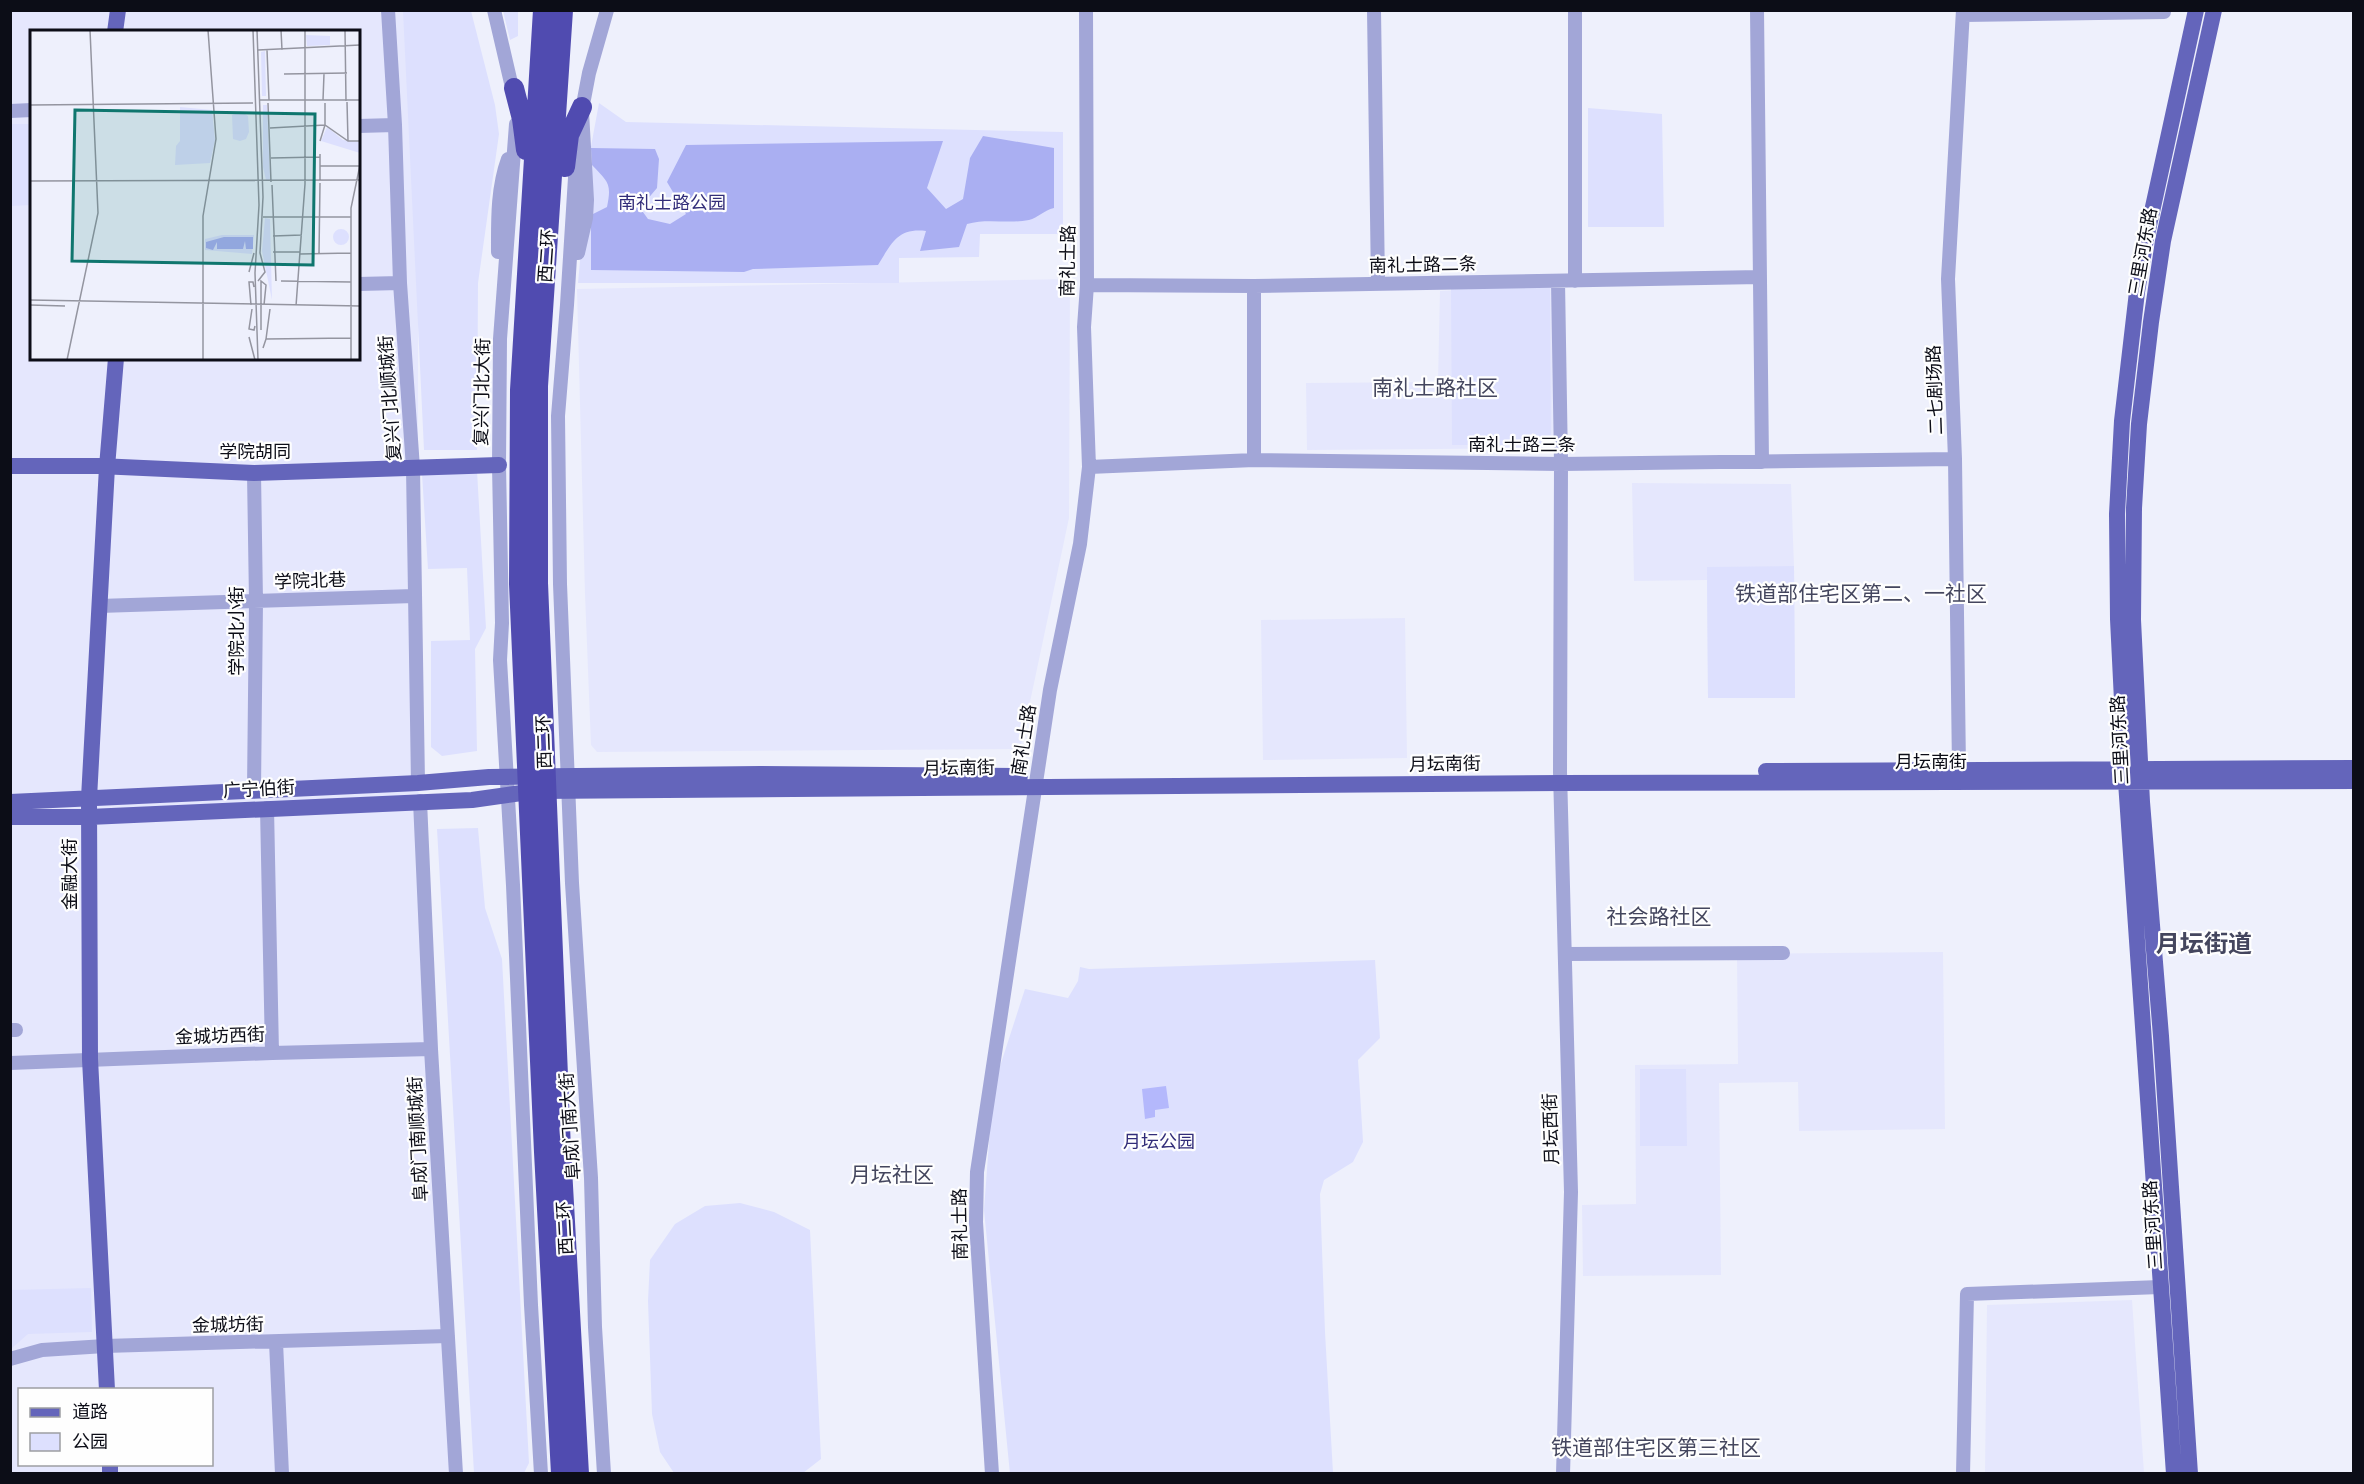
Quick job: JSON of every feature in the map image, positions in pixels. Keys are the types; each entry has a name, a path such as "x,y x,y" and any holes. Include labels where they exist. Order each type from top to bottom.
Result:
{"highway":[{"name":"西二环","path":"541,194 543,10"},
{"name":"西二环","path":"561,1473 544,1152 528,584 520,390 563,10"},
{"path":"514,88 541,194 564,175 569,135 582,107"},
{"name":"西二环","path":"528,584 579,1473"}],"main road":[{"path":"116,30 118,10"},
{"path":"124,30 126,10"},
{"name":"三里河东路","path":"2190,1473 2134,776 2118,619 2117,514 2122,421 2133,321 2146,239 2196,10"},
{"name":"三里河东路","path":"2174,1473 2148,1081 2134,776 2134,508 2139,424 2163,241 2214,10"},
{"path":"85,798 108,360"},
{"path":"85,798 99,606 103,467 116,360"},
{"name":"学院胡同","path":"10,466 254,473 499,465"},
{"name":"月坛南街","path":"536,784 1561,777 2134,776 2354,768"},
{"name":"月坛南街","path":"1561,777 1959,769 2354,781"},
{"name":"广宁伯街","path":"10,802 506,777 536,784"},
{"name":"广宁伯街","path":"10,818 85,817 472,800 508,795 536,784"},
{"name":"金融大街","path":"85,798 86,1059 107,1388"}],"street":[{"name":"复兴门北顺城街","path":"388,10 395,125 400,283 413,468 418,783"},
{"path":"494,10 514,88"},
{"path":"567,783 560,584 558,416 567,305 575,286 578,245 586,218 582,107 607,10"},
{"name":"南礼士路","path":"992,1473 975,1222 977,1172 1050,690 1080,544 1089,467 1084,327 1087,285 1086,10"},
{"path":"1374,10 1378,283"},
{"path":"1575,10 1575,280"},
{"path":"1757,10 1762,462"},
{"path":"1963,13 2164,12"},
{"name":"二七剧场路","path":"1959,769 1955,459 1948,279 1963,13"},
{"name":"复兴门北大街","path":"508,795 500,660 502,623 498,210 505,165 516,137 514,88"},
{"path":"10,111 30,110"},
{"path":"360,126 395,125"},
{"name":"南礼士路二条","path":"1087,285 1254,286 1760,277"},
{"name":"月坛西街","path":"1558,281 1561,464 1561,777 1571,1192 1563,1473"},
{"path":"360,284 400,283"},
{"path":"1254,286 1254,460"},
{"name":"南礼士路三条","path":"1089,467 1254,460 1561,464 1955,459"},
{"name":"学院北小街","path":"254,473 256,601 254,790"},
{"name":"学院北巷","path":"99,606 414,596"},
{"name":"阜成门南大街","path":"567,783 591,1178 595,1327 604,1473"},
{"path":"536,784 542,885"},
{"path":"508,795 530,1294 541,1473"},
{"name":"阜成门南顺城街","path":"420,801 431,1049 456,1473"},
{"path":"267,808 272,1053"},
{"path":"513,885 572,884"},
{"path":"1565,954 1783,953"},
{"name":"金城坊西街","path":"10,1063 431,1049"},
{"path":"1963,1473 1967,1294 2160,1287"},
{"name":"金城坊街","path":"10,1359 42,1350 105,1346 448,1336"},
{"path":"276,1342 282,1473"}],"shaded area":[{"path":"10,11 418,11 418,783 457,1473 11,1473"},
{"name":"南礼士路公园","path":"983,136 1054,148 1054,208 1029,220 982,221 967,224 959,247 920,251 926,231 908,232 896,239 878,265 753,269 744,272 591,270 591,215 607,207 609,188 605,179 592,165 591,148 655,149 659,159 657,188 640,208 648,219 670,224 686,214 667,182 686,145 943,141 927,188 946,209 963,199 970,158"},
{"path":"1070,279 1069,518 1020,749 597,752 591,745 577,289"},
{"path":"1552,286 1553,448 1307,450 1306,383 1438,382 1440,291"},
{"path":"1632,483 1791,484 1795,698 1708,698 1707,580 1634,581"},
{"path":"1405,618 1407,758 1263,760 1261,620"},
{"path":"1943,952 1945,1129 1799,1131 1798,1082 1719,1083 1721,1275 1583,1276 1582,1205 1636,1204 1635,1065 1738,1064 1737,954"},
{"path":"1166,1086 1169,1108 1155,1110 1155,1117 1145,1119 1142,1089"},
{"path":"2132,1300 2144,1473 1985,1473 1987,1305"}],"green space":[{"path":"403,11 471,11 495,105 499,134 478,283 477,450 424,450"},
{"path":"503,11 518,11 518,36 510,40"},
{"name":"南礼士路公园","path":"599,103 626,122 1063,132 1063,234 980,234 979,257 899,258 899,283 578,283 590,152"},
{"path":"1588,108 1662,114 1664,227 1588,227"},
{"path":"11,124 30,124 30,205 11,206"},
{"path":"1451,288 1550,288 1551,445 1452,445"},
{"path":"477,471 486,628 475,649 477,751 442,756 431,747 431,641 470,640 467,568 428,569 422,474"},
{"path":"1794,566 1795,698 1708,698 1707,567"},
{"path":"478,828 485,908 502,959 529,1463 524,1473 474,1473 437,829"},
{"name":"月坛公园","path":"1375,960 1380,1038 1358,1060 1363,1142 1353,1162 1324,1180 1320,1194 1333,1473 1010,1474 984,1210 993,1088 1025,989 1068,998 1078,981 1080,967 1089,969"},
{"path":"1640,1069 1686,1069 1687,1146 1640,1146"},
{"path":"740,1203 774,1212 810,1230 821,1459 803,1473 674,1473 660,1452 652,1414 648,1301 650,1260 675,1224 705,1206"},
{"path":"91,1288 92,1332 28,1334 11,1349 11,1290"}],"district":[{"name":"南礼士路社区","path":"1435,387"},
{"name":"铁道部住宅区第二、一社区","path":"1861,593"},
{"name":"社会路社区","path":"1659,916"},
{"name":"月坛街道","path":"2204,943"},
{"name":"月坛社区","path":"892,1174"},
{"name":"铁道部住宅区第三社区","path":"1656,1447"}]}
